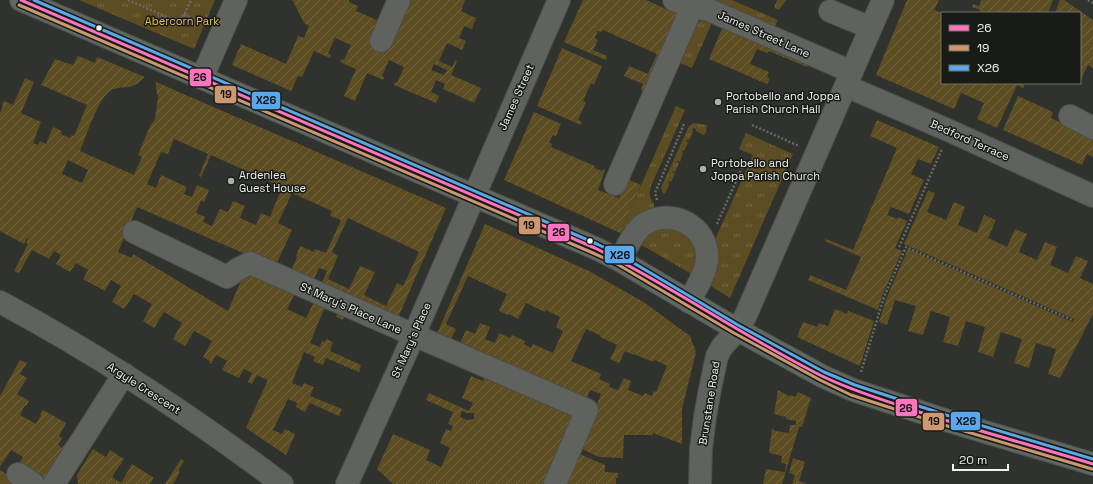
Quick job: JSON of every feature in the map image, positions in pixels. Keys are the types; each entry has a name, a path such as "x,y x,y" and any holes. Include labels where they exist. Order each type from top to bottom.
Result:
{"main road":[{"path":"22,0 595,248 619,260 736,329 822,376 853,390 945,420 1093,464"}],"street":[{"path":"202,78 236,0"},
{"path":"381,41 399,0"},
{"name":"James Street","path":"474,195 559,0"},
{"name":"Brunstane Road","path":"700,484 701,449 705,417 715,364 720,351 745,316 883,0"},
{"path":"614,184 683,3"},
{"name":"James Street Lane","path":"683,3 709,10 849,79"},
{"path":"830,11 871,28"},
{"name":"Bedford Terrace","path":"849,79 947,138 1093,196"},
{"path":"1070,116 1093,128"},
{"name":"St Mary's Place","path":"347,484 414,336 474,195"},
{"path":"619,260 638,229 648,222 660,218 673,218 685,221 696,229 703,239 707,251 706,264 702,276 689,302"},
{"name":"St Mary's Place Lane","path":"134,232 227,277 250,263 414,336 587,410 556,484"},
{"name":"Argyle Crescent","path":"0,302 127,376 204,427 282,484"},
{"path":"54,484 127,376"},
{"path":"64,484 127,376"}],"path":[{"path":"128,0 176,21 184,15 191,0"},
{"path":"1088,0 1093,4"},
{"path":"660,218 661,211 655,193 684,124"},
{"path":"752,125 816,154"},
{"path":"899,247 947,138"},
{"path":"703,239 711,238 746,159"},
{"path":"862,368 884,297 906,247 1072,320"}],"green space":[{"name":"Abercorn Park","path":"79,0 215,0 194,49"},
{"path":"291,0 349,0 349,2 358,6 356,11 382,22 406,0 465,0 461,11 476,18 472,29 464,26 459,38 466,41 462,50 447,43 439,61 452,67 455,60 457,61 451,75 481,88 474,103 443,89 445,84 436,80 431,92 439,96 436,103 394,85 395,82 397,83 404,67 389,60 382,76 384,77 383,80 367,73 355,101 344,96 356,69 340,62 342,59 344,60 351,45 335,38 328,53 331,55 330,58 314,51 302,77 298,76 291,91 232,65 241,44 286,64 298,36 304,38 309,26 304,23 293,1","holes":["434,64 447,70 444,75 431,70"]},
{"path":"583,0 646,0 677,14 677,19 646,92 641,90 643,84 624,76 629,66 648,74 657,54 603,30 601,32 598,31 595,38 598,40 593,50 607,56 606,60 564,42"},
{"path":"703,0 732,0 778,20 773,30"},
{"path":"777,0 786,0 779,10 774,8"},
{"path":"907,0 939,0 934,10 941,13 941,84 1025,84 1023,88 1017,85 997,128 977,119 984,103 961,93 954,109 876,75"},
{"path":"981,0 1053,0 1048,12 979,12 980,10 972,7 973,4 979,6"},
{"path":"1060,0 1064,0 1093,20 1093,68 1088,65 1081,80 1081,12 1055,12"},
{"path":"714,18 692,68 677,62 692,25 704,19"},
{"path":"725,22 810,59 807,67 769,51 767,53 757,49 750,64 769,72 767,77 770,78 767,84 709,59"},
{"path":"562,48 602,66 594,85 591,83 583,101 586,102 578,120 582,122 581,125 537,106"},
{"path":"78,56 95,63 97,57 145,77 134,86 113,89 106,95 97,109 80,151 134,175 142,157 138,155 150,126 155,119 158,97 156,82 446,208 397,320 320,287 327,271 319,268 312,283 137,207 118,252 132,258 133,254 228,311 246,269 296,291 287,309 306,318 314,302 346,312 343,320 336,317 337,314 324,309 310,343 320,347 322,341 325,342 326,339 333,342 330,351 361,365 359,372 326,358 323,365 313,361 315,357 304,352 292,383 302,387 304,383 314,387 310,396 342,409 339,416 310,403 305,412 296,407 297,403 288,399 273,430 282,434 285,429 295,434 286,455 246,428 267,380 257,375 252,384 248,382 252,373 244,369 239,378 222,370 227,361 216,355 211,364 209,363 210,361 203,357 212,341 194,331 185,346 173,339 182,323 164,312 154,328 143,321 152,304 134,294 124,309 112,302 121,286 111,280 105,291 83,279 88,270 76,263 70,272 56,264 61,255 54,251 49,259 32,250 19,273 14,271 28,244 26,243 28,239 27,238 24,244 0,231 0,113 3,106 2,105 4,101 13,105 25,78 34,82 21,113 41,122 33,143 38,145 40,141 46,144 53,127 62,131 61,134 70,138 72,135 74,136 87,105 41,85 55,59 73,65","holes":["174,139 208,154 199,176 201,177 211,155 282,187 270,217 261,213 256,225 240,218 245,206 233,201 228,212 220,209 212,226 203,222 205,217 196,213 201,201 204,202 209,190 197,185 192,197 184,194 187,187 161,175 156,188 147,184 161,152 168,154","68,160 88,170 82,183 62,174","292,193 332,211 330,216 341,220 326,253 315,249 314,252 300,246 291,271 277,263 292,230 278,223","348,218 419,252 403,286 397,283 386,306 364,295 375,272 360,266 349,289 328,279 338,256 332,252"]},
{"path":"1018,96 1053,112 1051,118 1093,138 1093,157 1087,154 1082,165 1003,130"},
{"path":"676,106 685,110 651,186 650,195 654,208 627,237 620,233"},
{"path":"534,112 561,124 556,136 553,135 549,142 552,144 551,147 595,166 594,168 602,171 603,169 605,170 598,190 619,198 627,179 641,185 620,233 504,180"},
{"path":"877,120 939,147 931,164 918,159 911,174 924,180 909,214 891,207 887,215 897,219 898,217 907,221 895,248 902,251 882,296 878,310 808,280 810,275 846,290 861,257 825,241 826,239 853,250 897,148 870,136"},
{"path":"694,123 707,125 707,130 704,135 696,131 695,128 692,129 693,132 689,140 686,141 688,143 682,152 680,162 677,162 679,163 675,172 672,172 675,173 671,182 669,181 668,183 670,184 665,193 663,194 661,188 689,126"},
{"path":"746,133 793,154 730,298 706,283 713,244 753,155 739,149"},
{"path":"928,191 935,193 927,212 946,220 954,202 965,207 958,225 977,233 984,215 996,220 988,238 1007,247 1015,229 1027,234 1019,252 1037,260 1045,242 1057,247 1050,265 1068,273 1076,256 1088,261 1080,278 1093,284 1093,314 1060,378 1048,374 1056,349 1036,343 1029,368 1014,363 1022,339 1001,332 993,357 978,352 985,327 966,321 958,346 943,342 950,317 931,311 923,335 908,331 916,306 895,300 887,325 879,322 887,297 908,249 1072,322 1074,319 904,244"},
{"path":"662,223 698,239 695,276 638,243"},
{"path":"485,224 589,271 645,303 690,336 696,352 682,409 682,444 653,433 653,435 624,435 623,458 599,457 582,449 599,408 596,407 601,394 590,390 585,402 458,348 466,330 475,334 480,323 490,327 485,339 495,343 499,333 510,338 512,335 525,341 524,344 531,348 533,344 553,353 563,331 556,327 560,317 526,303 518,319 499,311 507,294 468,276 446,324 456,329 449,343 435,338","holes":["586,329 600,335 600,337 617,345 610,359 619,363 625,351 653,362 655,360 667,366 656,392 654,391 652,396 645,393 643,396 628,390 631,381 624,378 618,390 609,387 610,384 599,379 601,374 571,361"]},
{"path":"835,309 847,314 848,311 874,321 860,366 797,337 803,322 817,327 819,323 828,326"},
{"path":"20,360 27,363 20,374 27,378 17,394 29,401 26,406 25,405 20,415 36,424 43,410 66,423 59,436 62,438 58,445 62,448 67,441 71,443 48,479 40,478 17,466 23,457 11,450 0,467 0,396"},
{"path":"486,374 575,412 544,484 393,484 377,469 393,434 430,450 426,460 441,467 450,448 440,443 446,429 451,431 453,426 448,424 453,412 426,400 429,393 469,411 473,403 462,398 471,376 483,381","holes":["462,411 474,413 474,419 467,420 460,417"]},
{"path":"778,390 789,396 791,395 795,397 798,392 811,398 802,427 799,427 782,484 763,484 766,469 785,472 786,464 781,463 782,456 769,453 772,428 775,431 789,433 790,425 796,425 796,421 774,414"},
{"path":"93,449 106,457 110,450 124,459 112,477 121,483 132,464 154,478 150,484 78,484 77,475"},
{"path":"580,454 605,465 605,472 618,473 616,484 567,484"},
{"path":"793,458 805,462 799,481 807,484 792,484 795,475 789,473"},
{"path":"181,459 184,461 173,484 165,484"},
{"path":"0,470 21,484 0,484"}],"transit line":[{"name":"26","path":"21,0 595,248 624,263 793,361 833,381 868,395 916,411 1093,464"},
{"name":"X26","path":"34,0 597,244 622,256 738,325 824,372 855,385 946,415 1093,459"},
{"name":"19","path":"19,5 617,264 734,333 820,380 851,395 944,425 1092,469"}],"place":[{"name":"Portobello and Joppa Parish Church Hall","path":"718,102"},
{"name":"Portobello and Joppa Parish Church","path":"703,169"},
{"name":"Ardenlea Guest House","path":"231,181"}]}
